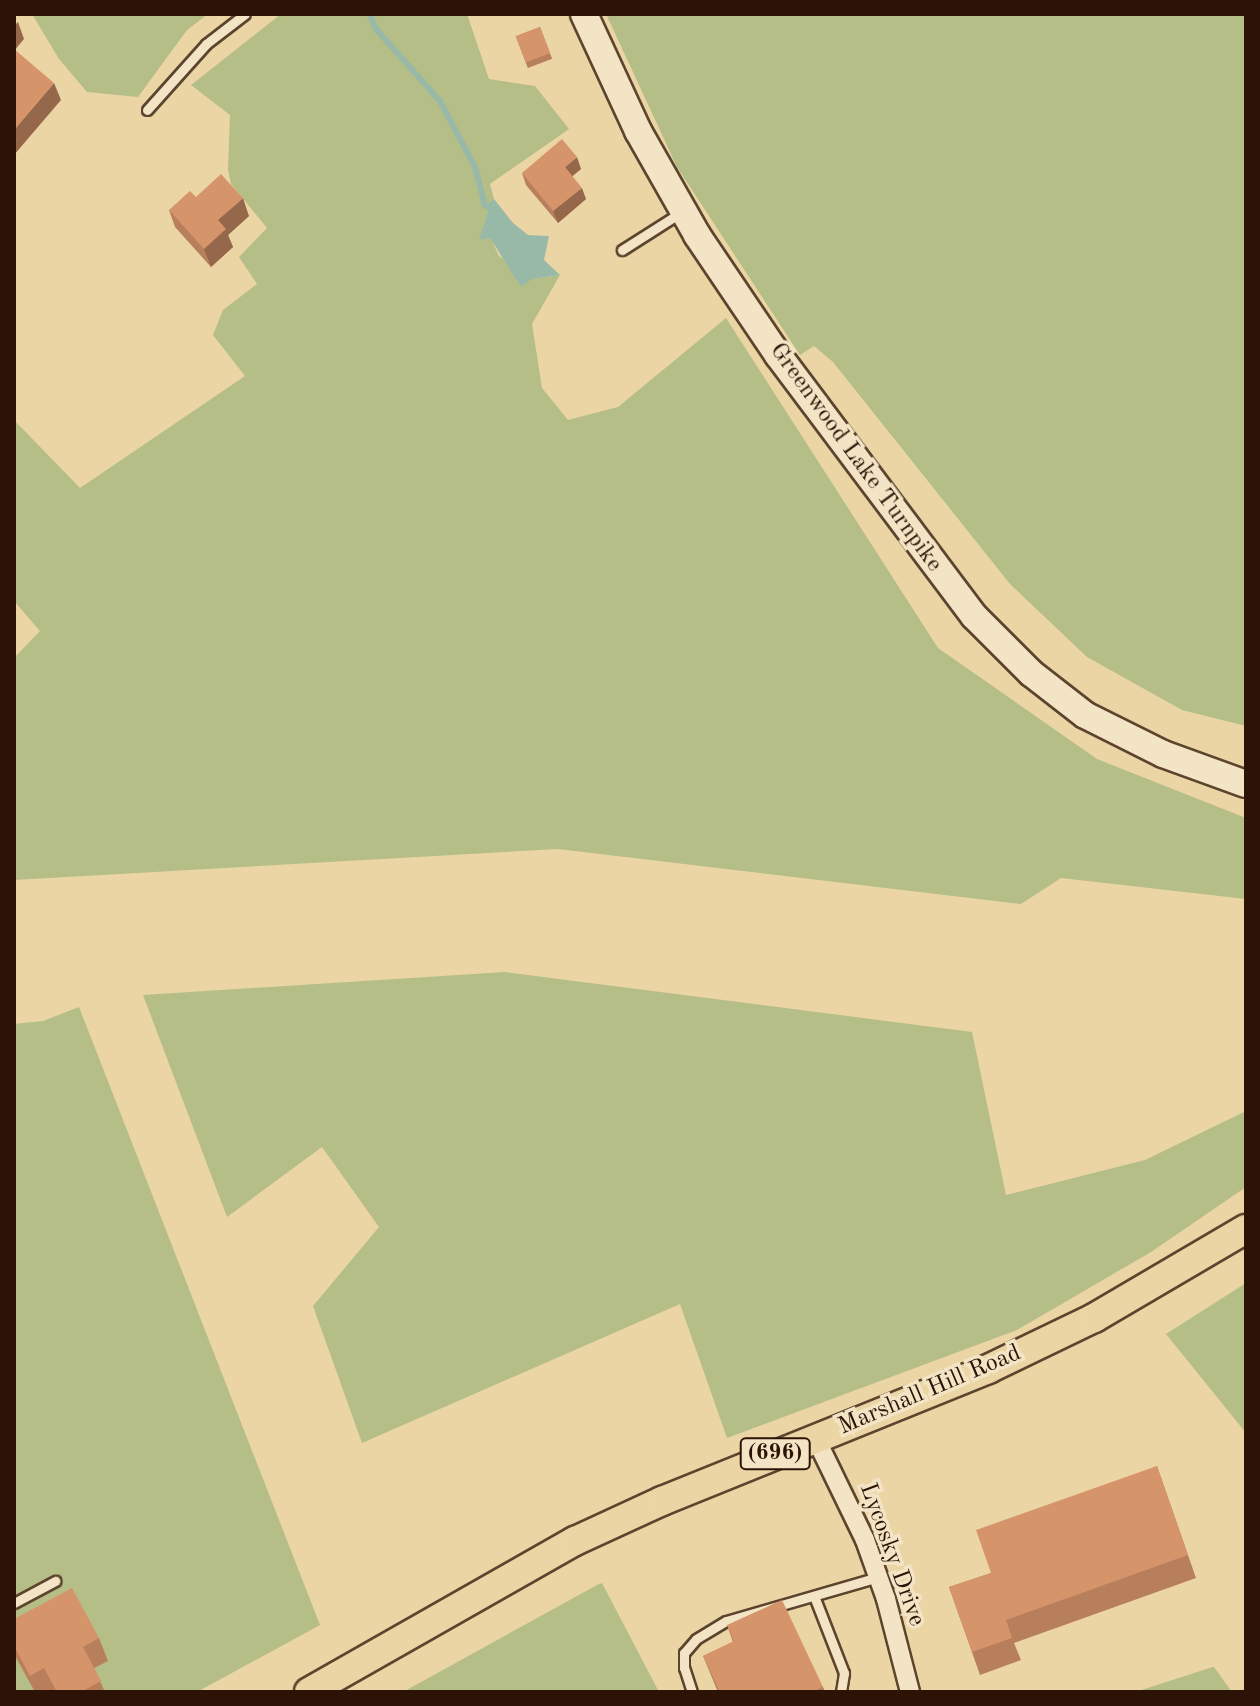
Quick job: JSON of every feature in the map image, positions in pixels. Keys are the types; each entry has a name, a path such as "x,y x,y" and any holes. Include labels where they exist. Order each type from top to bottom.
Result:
{"main road":[{"name":"Greenwood Lake Turnpike","path":"584,14 638,131 683,212 797,380 940,573 1003,646 1058,696 1106,727 1163,754 1246,784"},
{"name":"Marshall Hill Road","path":"309,1692 575,1541 662,1501 988,1369 1094,1318 1246,1229"}],"street":[{"name":"Lycosky Drive","path":"816,1439 842,1487 878,1577 910,1692"}],"lane":[{"path":"147,110 206,44 245,14"},
{"path":"622,250 683,212"},
{"path":"692,1692 684,1668 684,1653 696,1639 726,1621 878,1577"},
{"path":"14,1603 55,1581"},
{"path":"814,1596 844,1673 841,1692"}],"green space":[{"path":"32,14 208,14 187,30 138,97 87,92 59,59"},
{"path":"281,14 467,14 489,79 535,86 569,129 490,184 494,199 486,206 489,212 480,239 490,237 499,256 532,279 560,275 532,324 542,388 568,420 618,407 726,318 938,648 1097,759 1246,818 1246,899 1061,878 1021,904 558,849 14,880 14,658 40,631 14,601 14,420 80,488 245,376 213,335 223,310 257,284 239,257 267,228 231,184 228,170 230,115 191,85"},
{"path":"606,14 1246,14 1246,726 1182,710 1087,657 1010,584 833,362 814,346 800,355 677,167"},
{"path":"505,972 972,1032 1006,1195 1145,1160 1246,1111 1246,1187 1151,1252 1017,1330 727,1438 680,1304 362,1443 313,1306 379,1227 322,1147 227,1217 143,995"},
{"path":"79,1007 320,1625 197,1692 14,1692 14,1024 43,1021"},
{"path":"1246,1283 1246,1433 1166,1334"},
{"path":"602,1583 659,1692 403,1692 597,1585"},
{"path":"1213,1667 1232,1692 1135,1692"}],"shaded area":[{"path":"494,199 513,223 528,235 549,236 544,260 560,275 532,279 521,287 490,238 479,240 488,212 485,206"}],"building":[{"path":"540,27 550,53 526,62 516,36"},
{"path":"14,49 54,83 14,130"},
{"path":"562,139 577,157 565,167 582,188 553,211 522,173"},
{"path":"221,174 243,198 218,220 226,229 204,249 169,210 190,191 196,197"},
{"path":"1157,1466 1188,1555 1006,1620 1012,1638 972,1652 949,1587 991,1573 976,1530"},
{"path":"72,1588 99,1638 83,1647 101,1681 81,1692 57,1692 44,1668 30,1676 14,1646 14,1619"},
{"path":"782,1600 823,1687 812,1692 720,1692 703,1656 734,1641 727,1625"}],"waterway":[{"path":"369,14 376,29 440,101 475,167 485,206"}]}
